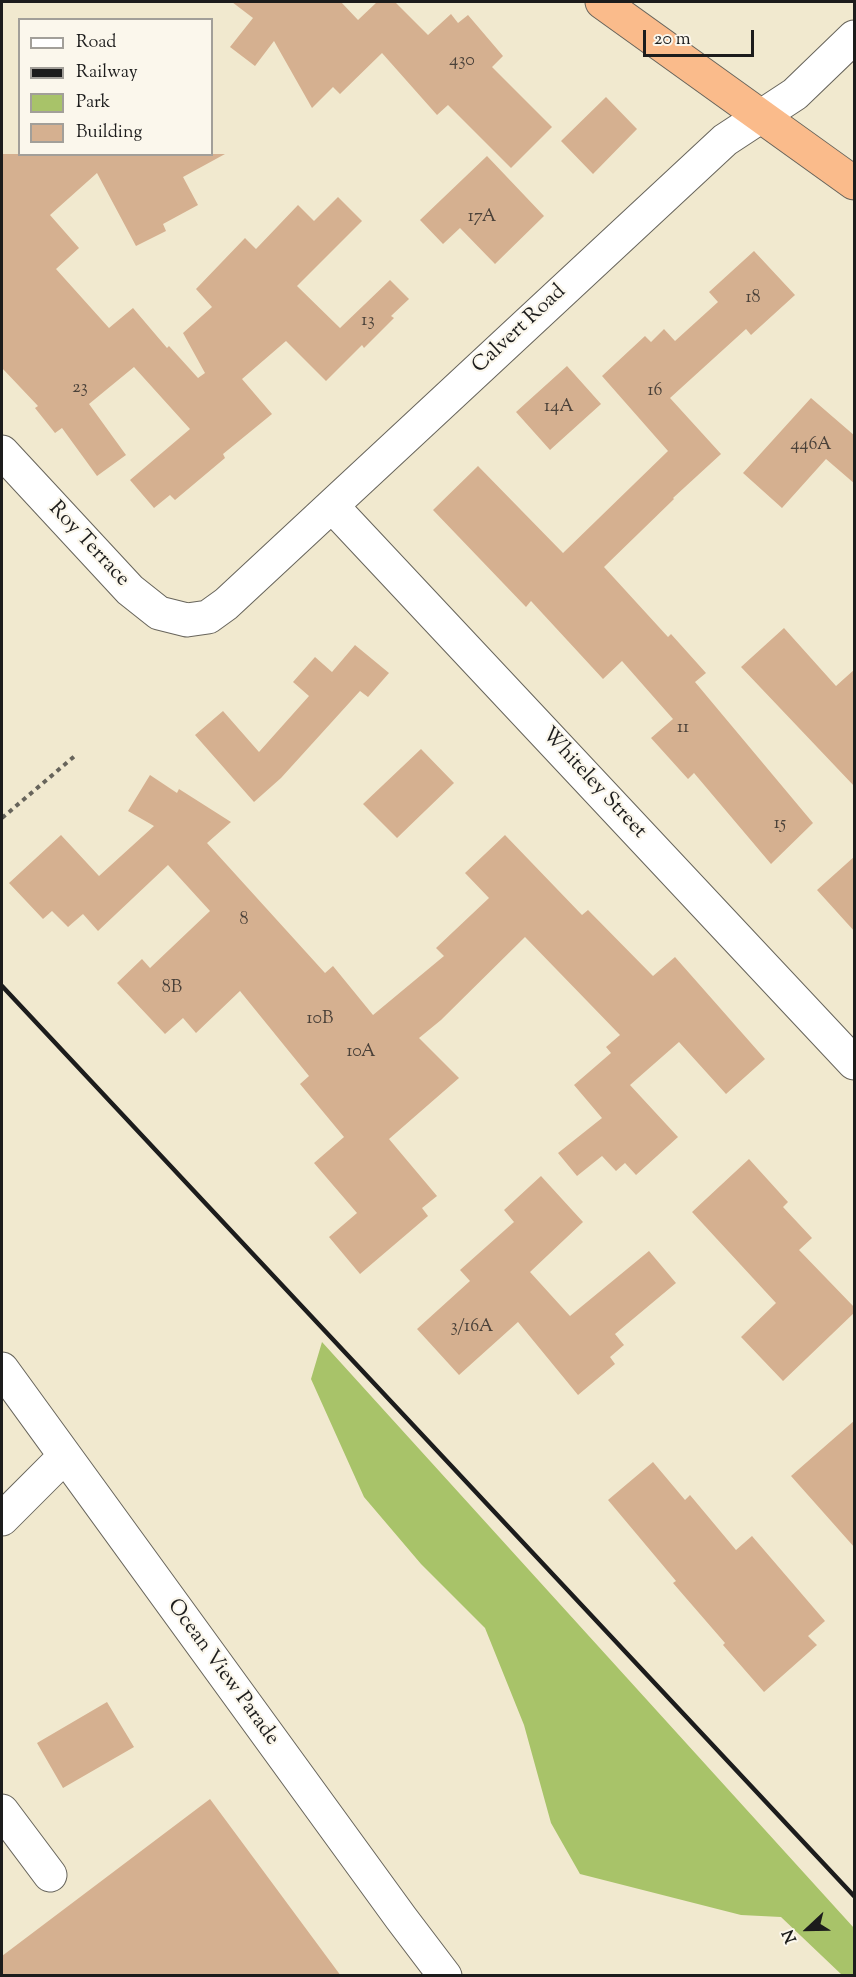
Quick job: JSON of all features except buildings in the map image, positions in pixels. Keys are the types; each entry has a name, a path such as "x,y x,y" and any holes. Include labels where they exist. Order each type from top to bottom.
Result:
{"highway":[{"path":"603,2 855,183"}],"street":[{"name":"Calvert Road","path":"187,620 208,617 226,604 725,140 795,93 855,37"},
{"name":"Roy Terrace","path":"2,452 130,590 159,613 187,620"},
{"name":"Whiteley Street","path":"332,506 855,1063"},
{"name":"Ocean View Parade","path":"2,1369 445,1976"},
{"path":"2,1519 64,1457"},
{"path":"2,1811 50,1875"}],"path":[{"path":"2,818 77,754"}],"green space":[{"path":"322,1342 854,1928 854,1975 842,1975 781,1917 741,1915 580,1874 551,1823 524,1725 485,1628 421,1564 364,1497 311,1379"}],"railway":[{"path":"2,986 854,1896"}]}
